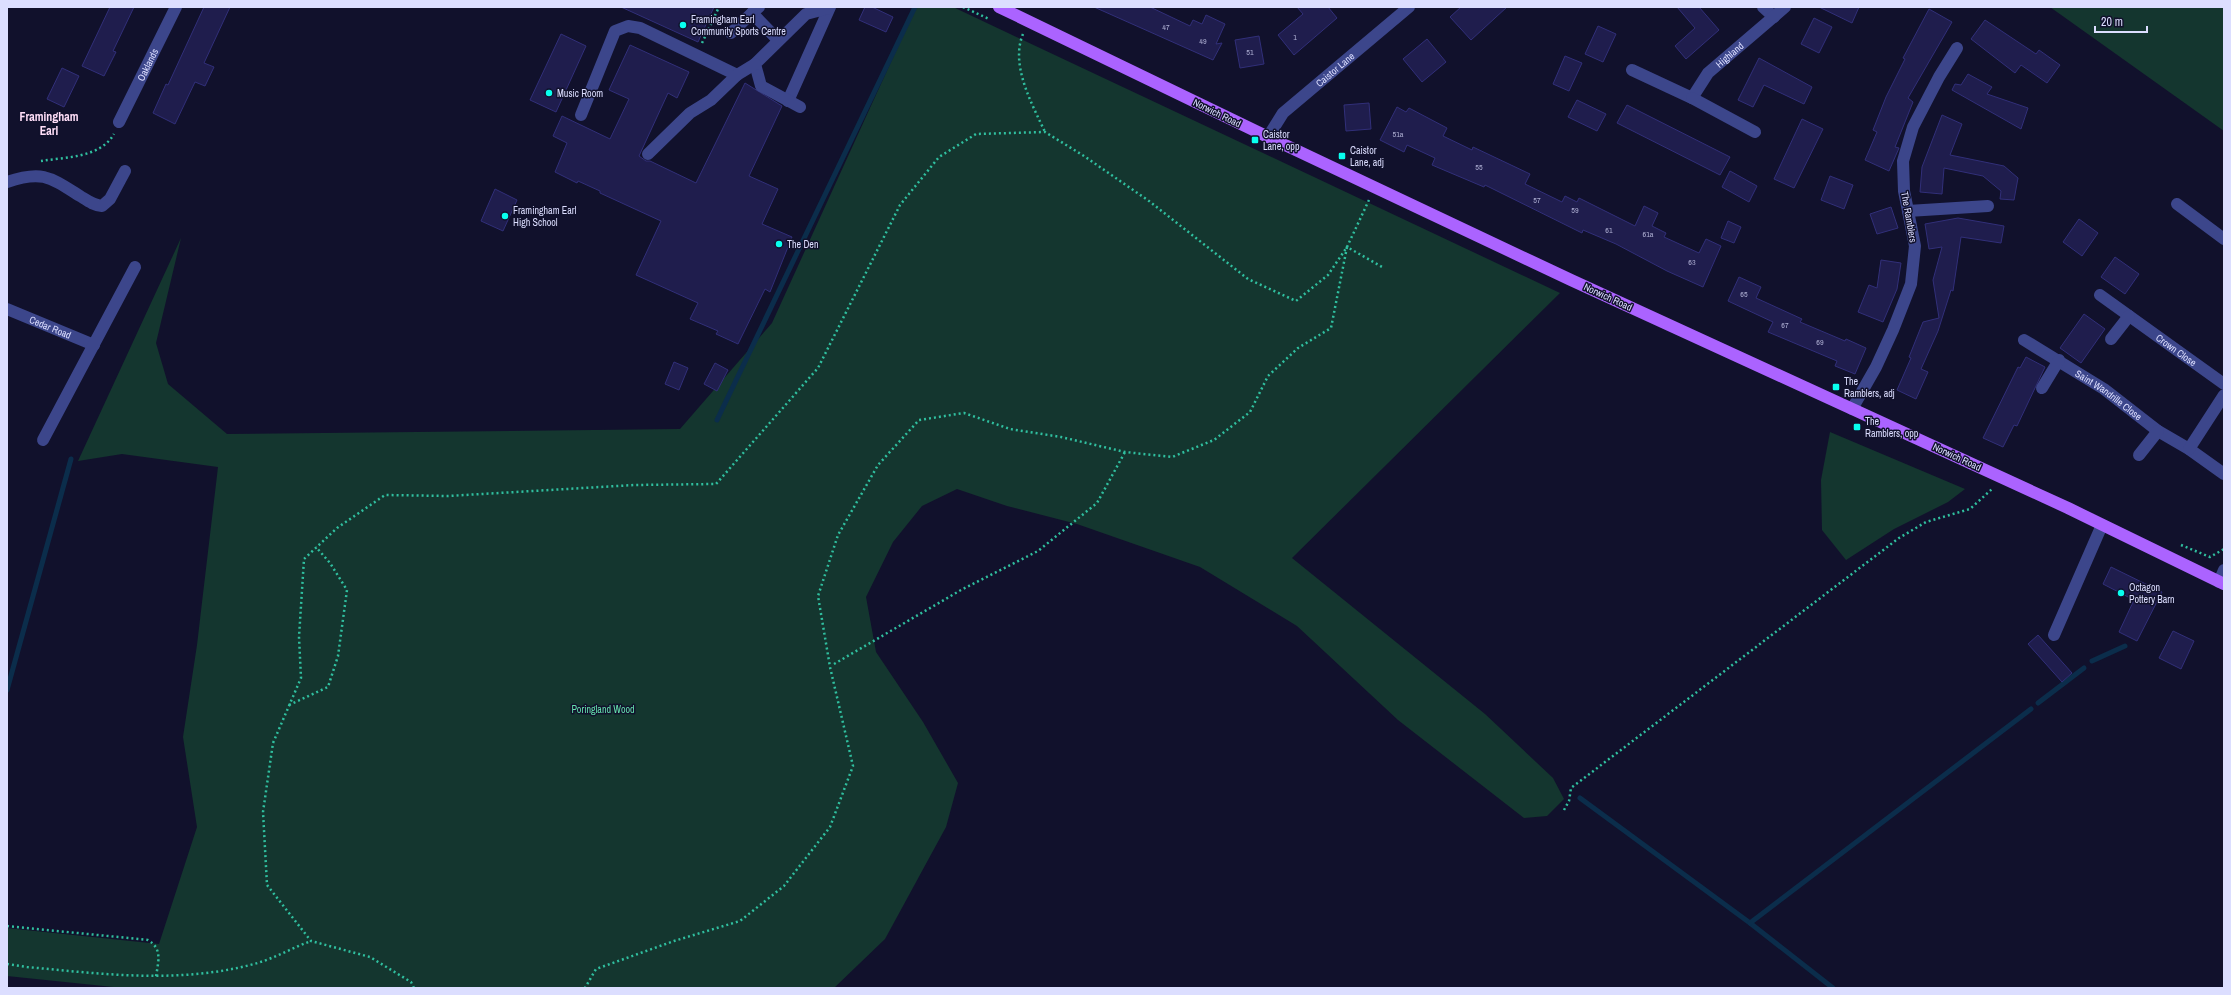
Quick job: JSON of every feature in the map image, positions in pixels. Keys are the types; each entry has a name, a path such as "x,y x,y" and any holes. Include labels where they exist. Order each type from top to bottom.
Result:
{"main road":[{"name":"Norwich Road","path":"999,7 1268,137 1375,186 1571,280 1999,477 2222,583"}],"street":[{"name":"Oaklands","path":"119,122 176,7"},
{"path":"648,154 690,113 711,100 737,75 755,64 806,14 830,7"},
{"path":"788,101 830,7"},
{"name":"Caistor Lane","path":"1268,137 1284,113 1409,7"},
{"path":"1763,7 1774,17"},
{"name":"Highland","path":"1692,98 1708,73 1785,7"},
{"path":"731,33 756,10 778,40"},
{"path":"581,115 615,31 628,26 640,28 737,75"},
{"name":"The Ramblers","path":"1852,409 1882,355 1911,284 1915,246 1904,191 1903,160 1913,127 1939,77 1957,48"},
{"path":"755,64 761,86 800,107"},
{"path":"1632,70 1692,98 1755,132"},
{"path":"10,181 28,175 44,176 56,180 94,205 102,206 110,199 125,171"},
{"path":"2177,204 2224,239"},
{"path":"1908,211 1988,206"},
{"path":"43,440 79,374 109,314 135,268"},
{"name":"Crown Close","path":"2100,295 2224,384"},
{"name":"Cedar Road","path":"7,309 94,345"},
{"path":"2111,338 2129,316"},
{"name":"Saint Wandrille Close","path":"2024,340 2059,360 2104,389 2158,431 2189,449 2224,474"},
{"path":"2042,388 2059,360"},
{"path":"2189,449 2224,395"},
{"path":"2139,455 2158,431"},
{"path":"2054,635 2102,525"},
{"path":"2222,583 2224,570"}],"path":[{"path":"696,55 719,7"},
{"path":"1029,21 1019,44 1022,81 1045,132"},
{"path":"38,161 98,150 109,142 119,122"},
{"path":"414,988 411,982 370,957 310,941 267,885 263,812 273,743 301,678 299,637 304,559 337,528 385,495 448,496 634,485 716,484 818,368 900,205 939,157 976,134 1045,132 1084,156 1149,201 1248,279 1296,301 1328,275 1347,247 1375,186"},
{"path":"1347,247 1384,268"},
{"path":"584,988 596,969 674,941 740,921 784,886 830,827 853,766 830,667 818,596 838,535 867,484 878,465 919,420 964,413 1010,429 1061,437 1125,452 1172,457 1214,440 1250,412 1268,376 1298,348 1331,328 1347,247"},
{"path":"834,664 961,590 1038,551 1097,503 1125,452"},
{"path":"1564,810 1569,801 1571,788 1899,538 1926,522 1970,509 1989,493 1999,477"},
{"path":"289,705 328,687 338,656 347,590 330,563 316,547"},
{"path":"7,926 148,940 156,945 159,952 156,977"},
{"path":"7,964 34,968 156,977 216,972 256,964 310,941"}],"green space":[{"name":"Poringland Wood","path":"916,7 953,7 1560,293 1292,558 1485,714 1553,778 1564,799 1547,816 1524,818 1398,720 1297,626 1200,567 1077,524 1007,506 957,489 922,506 893,542 866,597 876,652 923,722 958,783 946,827 885,939 834,988 123,988 7,976 7,928 159,944 197,827 183,737 197,645 218,467 122,454 78,461 181,238 156,343 168,384 227,434 680,429 772,323"},
{"path":"2050,7 2224,7 2224,131"},
{"path":"1830,432 1965,489 1948,502 1894,529 1846,560 1822,530 1821,480"}],"building":[{"path":"110,7 134,7 113,51 116,52 104,76 82,66"},
{"path":"204,7 230,7 204,63 214,67 205,86 195,82 175,124 153,113 166,84 168,85"},
{"name":"Framingham Earl Community Sports Centre","path":"621,7 714,7 698,42"},
{"path":"865,7 872,7 893,17 886,32 859,20"},
{"path":"1094,7 1150,7 1190,26 1193,20 1202,24 1206,15 1225,24 1216,44 1222,43 1213,60"},
{"path":"1297,7 1328,7 1337,18 1294,55 1278,35 1303,14"},
{"path":"1461,7 1507,7 1471,40 1450,17"},
{"path":"1677,7 1699,7 1719,30 1686,59 1675,46 1695,28"},
{"path":"1819,7 1859,7 1852,23"},
{"path":"1929,9 1952,22 1908,98 1913,102 1895,147 1899,148 1889,171 1865,160 1877,132 1873,130 1886,97 1905,59 1903,58"},
{"path":"1814,18 1832,27 1819,53 1801,44"},
{"path":"1985,20 2036,54 2039,50 2060,65 2047,83 2021,65 2015,73 1971,39"},
{"path":"1598,26 1616,34 1603,62 1585,54"},
{"path":"561,34 586,46 556,112 530,100"},
{"path":"1259,36 1264,64 1240,68 1235,40"},
{"path":"1427,39 1446,62 1422,82 1403,59"},
{"path":"630,45 689,72 677,98 668,93 639,156 646,161 650,161 696,183 745,83 782,106 749,176 778,189 762,224 792,237 770,292 765,289 738,344 716,334 718,331 690,319 698,303 636,275 661,221 600,193 600,191 578,181 577,183 555,172 567,143 553,136 562,116 610,139 629,99 609,90"},
{"path":"1565,56 1582,63 1569,91 1553,84"},
{"path":"1759,58 1812,87 1804,104 1764,85 1753,107 1738,100"},
{"path":"62,68 79,76 64,107 47,99"},
{"path":"1968,74 1992,87 1987,94 2028,108 2021,129 1952,90 1955,84 1961,85"},
{"path":"1577,100 1606,114 1597,131 1568,117"},
{"path":"1369,103 1371,129 1346,131 1344,105"},
{"path":"1627,105 1730,157 1720,175 1617,123"},
{"path":"1397,107 1406,112 1409,108 1447,128 1443,136 1472,150 1473,147 1530,174 1525,184 1562,202 1565,196 1577,202 1579,198 1635,226 1644,206 1658,213 1652,226 1666,233 1664,237 1699,253 1706,239 1721,246 1703,287 1667,271 1616,244 1583,230 1582,233 1485,185 1484,187 1432,165 1435,158 1407,145 1404,152 1380,140"},
{"path":"1942,115 1962,124 1950,155 2004,166 2018,178 2014,200 2000,199 2001,191 1983,176 1944,168 1942,194 1920,192 1922,167"},
{"path":"1802,119 1823,129 1794,188 1774,179"},
{"path":"1730,171 1757,186 1749,202 1722,187"},
{"path":"1830,176 1853,185 1844,209 1821,200"},
{"path":"495,189 517,200 503,231 481,221"},
{"path":"1891,207 1898,228 1877,234 1870,214"},
{"path":"1958,218 2004,226 2001,243 1961,237 1953,291 1951,290 1938,331 1921,369 1928,372 1916,399 1897,390 1911,358 1909,357 1923,322 1939,318 1933,280 1942,247 1929,249 1925,224"},
{"path":"2079,219 2098,233 2082,256 2063,242"},
{"path":"1728,221 1741,227 1734,243 1721,238"},
{"path":"2115,257 2139,274 2125,294 2101,277"},
{"path":"1881,260 1901,263 1897,289 1883,322 1858,312 1869,285 1877,288"},
{"path":"1739,277 1761,287 1756,298 1802,319 1800,322 1866,348 1855,374 1835,366 1837,361 1768,332 1773,322 1728,301"},
{"path":"2084,314 2105,329 2081,363 2060,348"},
{"path":"2026,357 2045,367 2017,426 2014,425 2003,447 1983,438 2018,367 2020,368"},
{"path":"674,362 688,368 679,390 665,384"},
{"path":"715,363 728,370 717,391 704,384"},
{"path":"2111,567 2162,592 2137,641 2119,632 2134,600 2103,584"},
{"path":"2173,631 2194,641 2181,669 2159,658"},
{"path":"2038,635 2072,673 2062,682 2028,644"}],"waterway":[{"path":"717,420 915,7"},
{"path":"7,690 71,459"},
{"path":"2092,661 2125,646"},
{"path":"2038,703 2084,668"},
{"path":"1750,923 2031,709"},
{"path":"1580,798 1750,923 1833,988"}],"place":[{"name":"Framingham Earl Community Sports Centre","path":"683,25"},
{"name":"Music Room","path":"549,93"},
{"name":"Caistor Lane, opp","path":"1255,140"},
{"name":"Caistor Lane, adj","path":"1342,156"},
{"name":"Framingham Earl High School","path":"505,216"},
{"name":"The Den","path":"779,244"},
{"name":"The Ramblers, adj","path":"1836,387"},
{"name":"The Ramblers, opp","path":"1857,427"},
{"name":"Octagon Pottery Barn","path":"2121,593"}],"district":[{"name":"Framingham Earl","path":"49,124"}]}
